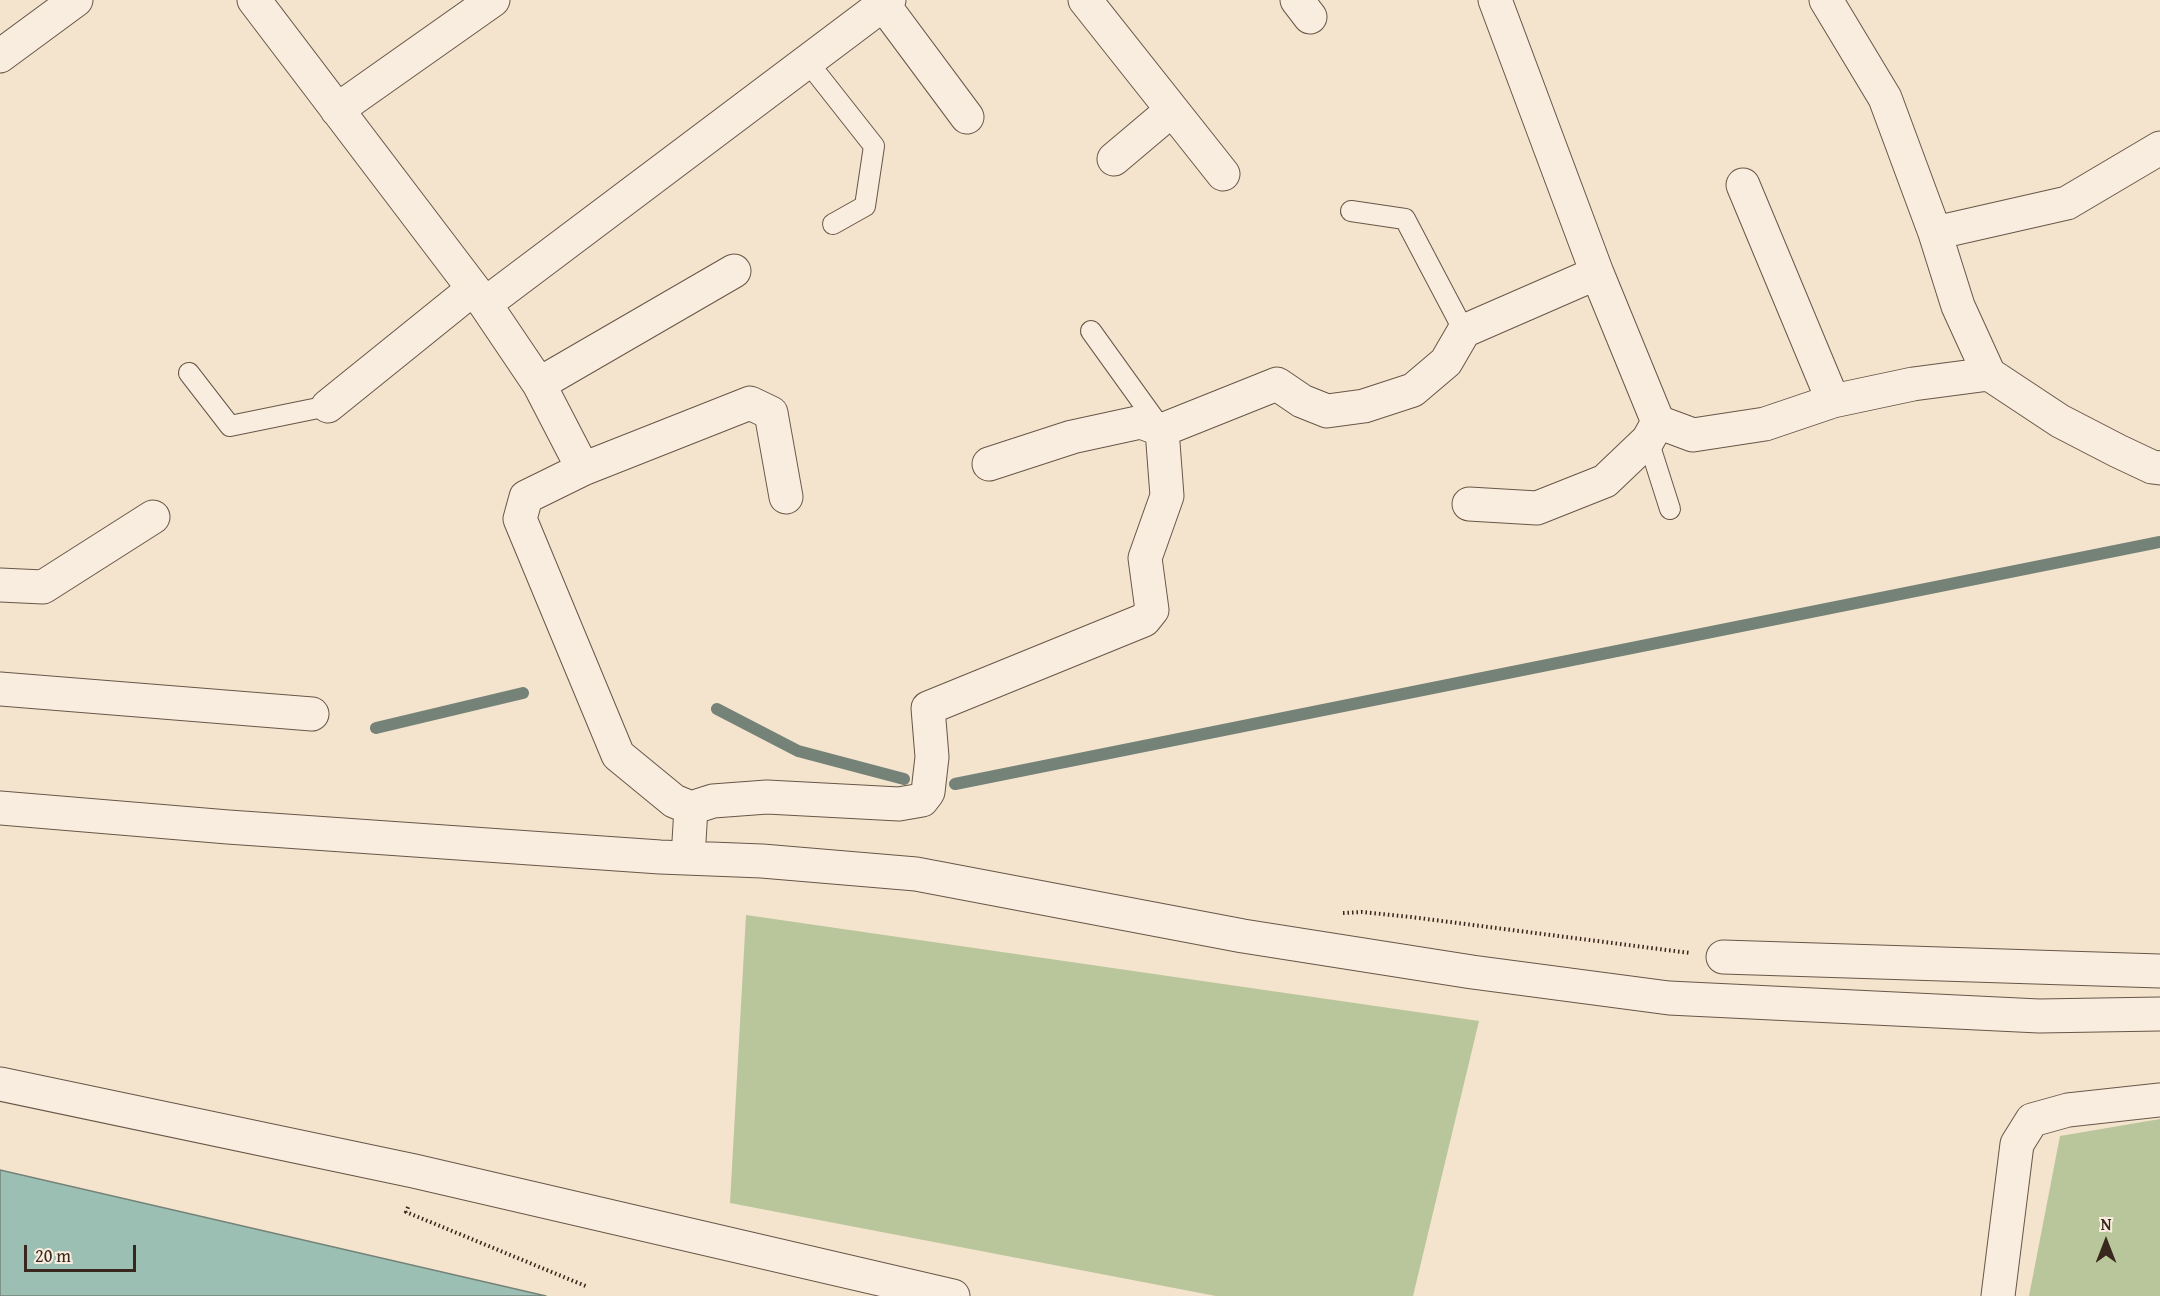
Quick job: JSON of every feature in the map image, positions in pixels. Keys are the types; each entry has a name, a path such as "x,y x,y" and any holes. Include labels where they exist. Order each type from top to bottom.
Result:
{"street":[{"path":"0,56 76,0"},
{"path":"255,0 479,296 539,384 583,469"},
{"path":"337,110 494,0"},
{"path":"1085,0 1223,174"},
{"path":"1496,0 1653,431"},
{"path":"1826,0 1885,98 1935,233 1958,306 1989,374 2060,421 2126,455 2152,467 2160,468"},
{"path":"328,406 807,61 884,1 967,117"},
{"path":"1114,159 1172,110"},
{"path":"1935,233 2067,203 2160,148"},
{"path":"1743,185 1833,401"},
{"path":"539,384 734,271"},
{"path":"989,464 1072,437 1141,422 1162,430 1277,384 1302,401 1327,411 1374,403 1413,390 1446,362 1464,331 1597,273"},
{"path":"1653,431 1693,435 1765,424 1833,401 1913,384 1989,374"},
{"path":"786,497 771,413 750,403 583,469 526,497 520,519 618,755 674,801 691,808 713,801 767,797 898,804 922,800 928,792 932,757 928,708 1144,620 1152,610 1145,558 1167,496 1162,430"},
{"path":"1469,504 1537,508 1605,481 1653,431"},
{"path":"0,585 42,587 153,518"},
{"path":"0,689 312,714"},
{"path":"0,808 240,828 762,861 916,874 1243,936 1461,970 1669,998 2039,1016 2160,1014"},
{"path":"688,858 691,808"},
{"path":"1723,957 2160,971"},
{"path":"0,1084 414,1171 953,1296"},
{"path":"1998,1296 2017,1144 2032,1120 2068,1110 2160,1100"}],"lane":[{"path":"807,61 874,146 864,206 833,224"},
{"path":"1351,211 1405,219 1464,331"},
{"path":"1091,331 1162,430"},
{"path":"189,373 230,426 328,406"},
{"path":"1653,431 1670,509"}],"path":[{"path":"1332,913 1362,912 1411,917 1723,957"},
{"path":"414,1171 406,1212 588,1287"}],"green space":[{"path":"746,915 1479,1021 1413,1296 1216,1296 730,1203"},
{"path":"2160,1119 2160,1296 2029,1296 2060,1136"}],"water":[{"path":"0,1170 546,1296 0,1296"}],"waterway":[{"path":"955,784 2160,542"},
{"path":"376,728 523,693"},
{"path":"717,709 798,751 904,779"}]}
